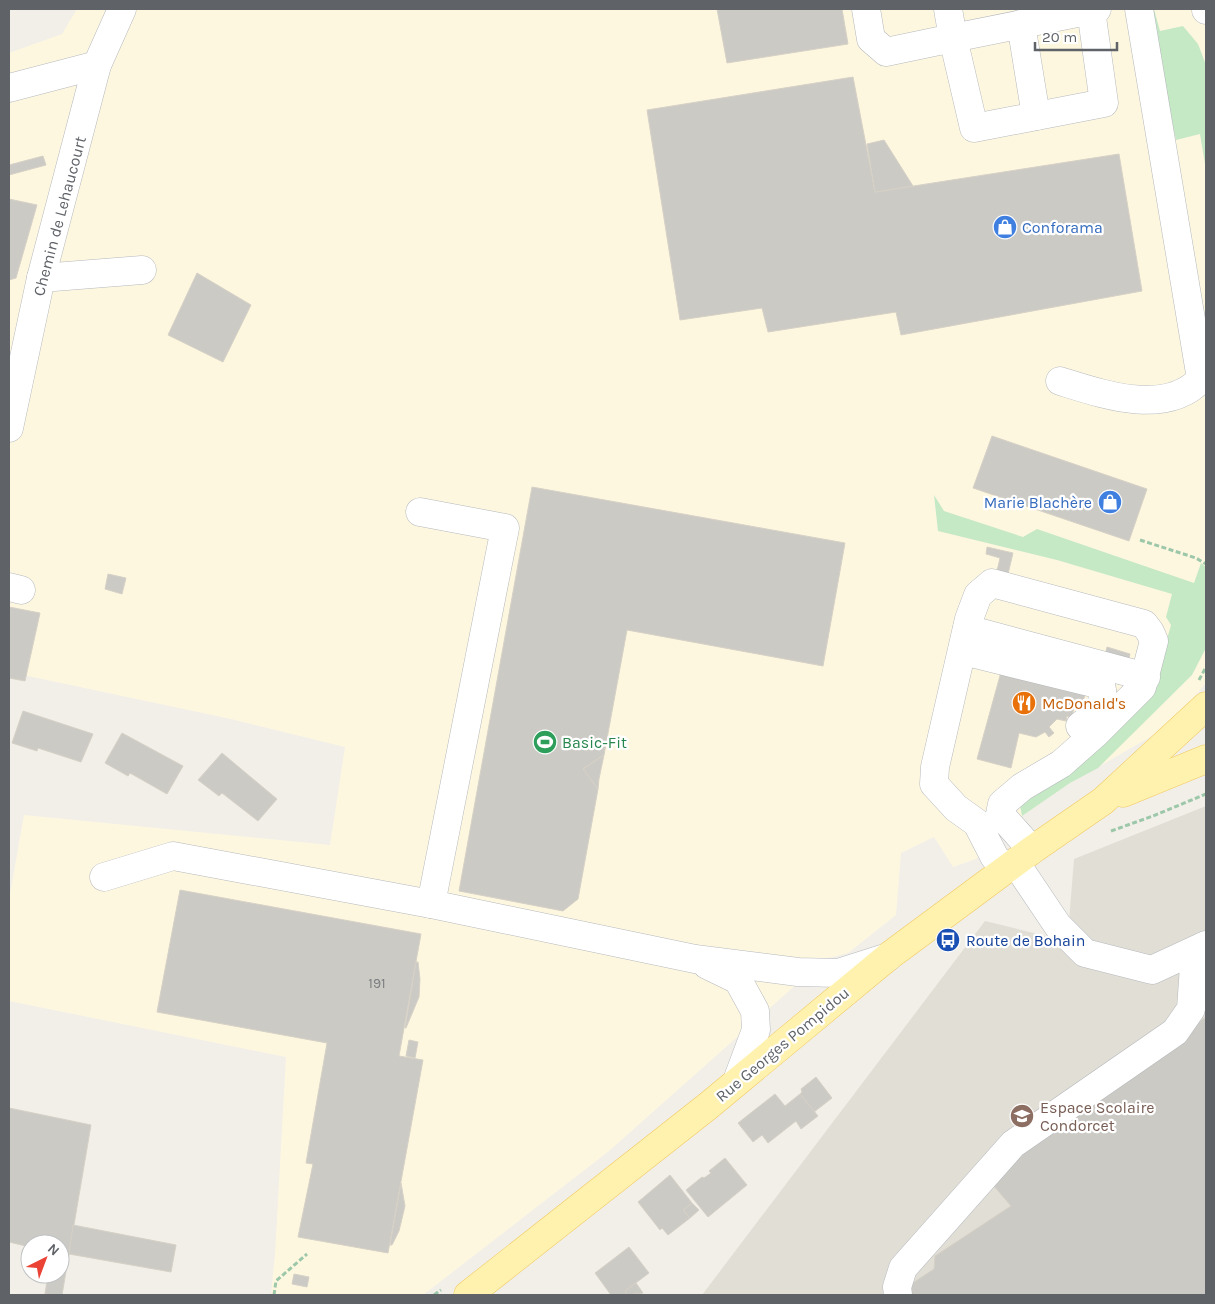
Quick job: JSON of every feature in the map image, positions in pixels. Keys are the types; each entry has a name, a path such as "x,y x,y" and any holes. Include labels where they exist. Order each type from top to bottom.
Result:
{"main road":[{"name":"Rue Georges Pompidou","path":"468,1295 737,1081 889,956 1017,861 1103,801 1206,706"},
{"name":"Rue Georges Pompidou","path":"1103,801 1206,759"}],"street":[{"name":"Chemin de Lehaucourt","path":"9,428 42,278 97,64 122,9"},
{"path":"866,9 871,38 886,52 953,38 1030,18 1094,9 1104,103 974,128 953,38 948,9"},
{"path":"1060,381 1109,396 1165,400 1194,386 1201,378 1138,9"},
{"path":"1030,18 1036,116"},
{"path":"9,88 97,64"},
{"path":"42,278 142,270"},
{"path":"420,512 505,528 431,904"},
{"path":"1017,861 994,856 977,822 956,808 934,784 935,766 972,607 978,595 992,583 1144,624 1154,641 1142,687 1061,764 1022,787 1002,804 1000,814 1017,861 1058,926 1085,953 1152,970 1200,948"},
{"path":"965,640 1146,677"},
{"path":"965,640 1101,685 1104,697 1099,711 1039,762 984,799 979,808 977,822"},
{"path":"104,877 173,856 431,904 707,960 798,972 838,973 889,956"},
{"path":"898,1295 897,1287 903,1268 1013,1144 1175,1032 1192,1009 1200,948"},
{"path":"707,960 738,980 755,1011 756,1030 737,1081"}],"path":[{"path":"1140,540 1190,556 1206,564"},
{"path":"274,1295 276,1280 307,1254"}],"shaded area":[{"path":"77,9 1206,9 1205,684 1185,708 1152,736 1070,783 1022,816 976,859 953,867 934,837 901,853 896,915 848,953 825,959 609,1151 423,1295 271,1295 286,1057 9,1001 9,900 24,815 330,845 345,747 231,719 9,672 9,53 62,34"},
{"name":"Espace Scolaire Condorcet","path":"1206,806 1206,1295 702,1295 985,921 1050,937 1069,921 1074,859"}],"green space":[{"path":"1147,9 1154,9 1160,31 1183,26 1198,44 1206,65 1206,170 1200,134 1176,140"},
{"path":"934,495 944,511 1023,537 1037,529 1194,583 1201,563 1206,567 1206,648 1192,675 1098,768 1070,783 1022,816 1019,800 1154,686 1171,625 1166,617 1172,594 1057,560 938,531"}],"building":[{"path":"717,9 842,9 848,44 727,63"},
{"path":"853,77 875,192 1119,154 1142,291 901,335 896,312 768,332 762,308 680,320 647,110"},
{"path":"884,140 913,186 875,192 867,144"},
{"path":"43,156 46,165 9,175 9,165"},
{"path":"9,199 37,205 16,278 9,280"},
{"path":"197,273 251,305 223,362 168,335"},
{"path":"992,436 1147,489 1129,541 973,488"},
{"path":"532,487 845,543 823,666 627,630 604,755 583,769 598,789 578,899 563,911 459,891"},
{"path":"987,547 1013,553 1008,574 997,571 1000,558 986,554"},
{"path":"108,574 126,578 122,594 105,589"},
{"path":"9,607 40,613 25,681 9,678"},
{"path":"1107,647 1130,654 1127,666 1104,660"},
{"path":"1001,672 1086,692 1081,708 1075,706 1071,717 1067,716 1066,721 1057,719 1049,727 1054,733 1049,737 1045,732 1036,737 1019,733 1011,768 977,759"},
{"path":"23,711 93,734 81,762 38,748 37,751 12,743"},
{"path":"122,733 183,766 167,794 130,773 128,776 105,763"},
{"path":"222,753 277,799 258,821 222,793 219,796 198,780"},
{"path":"604,755 599,779 598,789 583,769"},
{"path":"180,890 421,934 399,1056 423,1060 388,1253 298,1237 313,1164 306,1163 327,1043 157,1012"},
{"path":"416,962 418,962 420,979 419,997 405,1028"},
{"path":"1206,1017 1206,1295 910,1295 905,1288 934,1269 935,1256 1011,1206 987,1178"},
{"path":"409,1040 418,1042 415,1058 406,1056"},
{"path":"816,1077 832,1098 814,1112 800,1094 802,1092 801,1089"},
{"path":"775,1094 785,1106 800,1094 818,1116 801,1129 796,1121 768,1143 762,1135 753,1142 738,1123"},
{"path":"9,1108 91,1125 70,1248 70,1234 20,1234 20,1245 9,1242"},
{"path":"725,1158 747,1185 708,1217 686,1190 702,1177 704,1178 711,1173 709,1171"},
{"path":"670,1175 692,1203 683,1210 690,1218 668,1235 662,1228 660,1230 638,1202"},
{"path":"401,1183 405,1206 399,1231 392,1245 390,1245"},
{"path":"692,1203 699,1210 690,1218 683,1210"},
{"path":"73,1225 176,1245 171,1272 70,1254"},
{"path":"629,1247 649,1273 625,1291 627,1295 611,1295 595,1273"},
{"path":"294,1274 309,1277 307,1287 292,1284"},
{"path":"636,1283 643,1293 627,1295 625,1291"},
{"path":"46,1284 64,1284 62,1295 45,1294"}],"place":[{"name":"Conforama","path":"1005,227"},
{"name":"Marie Blachère","path":"1110,502"},
{"name":"McDonald's","path":"1024,703"},
{"name":"Basic-Fit","path":"545,742"},
{"name":"Route de Bohain","path":"948,940"},
{"name":"Espace Scolaire Condorcet","path":"1022,1116"}]}
